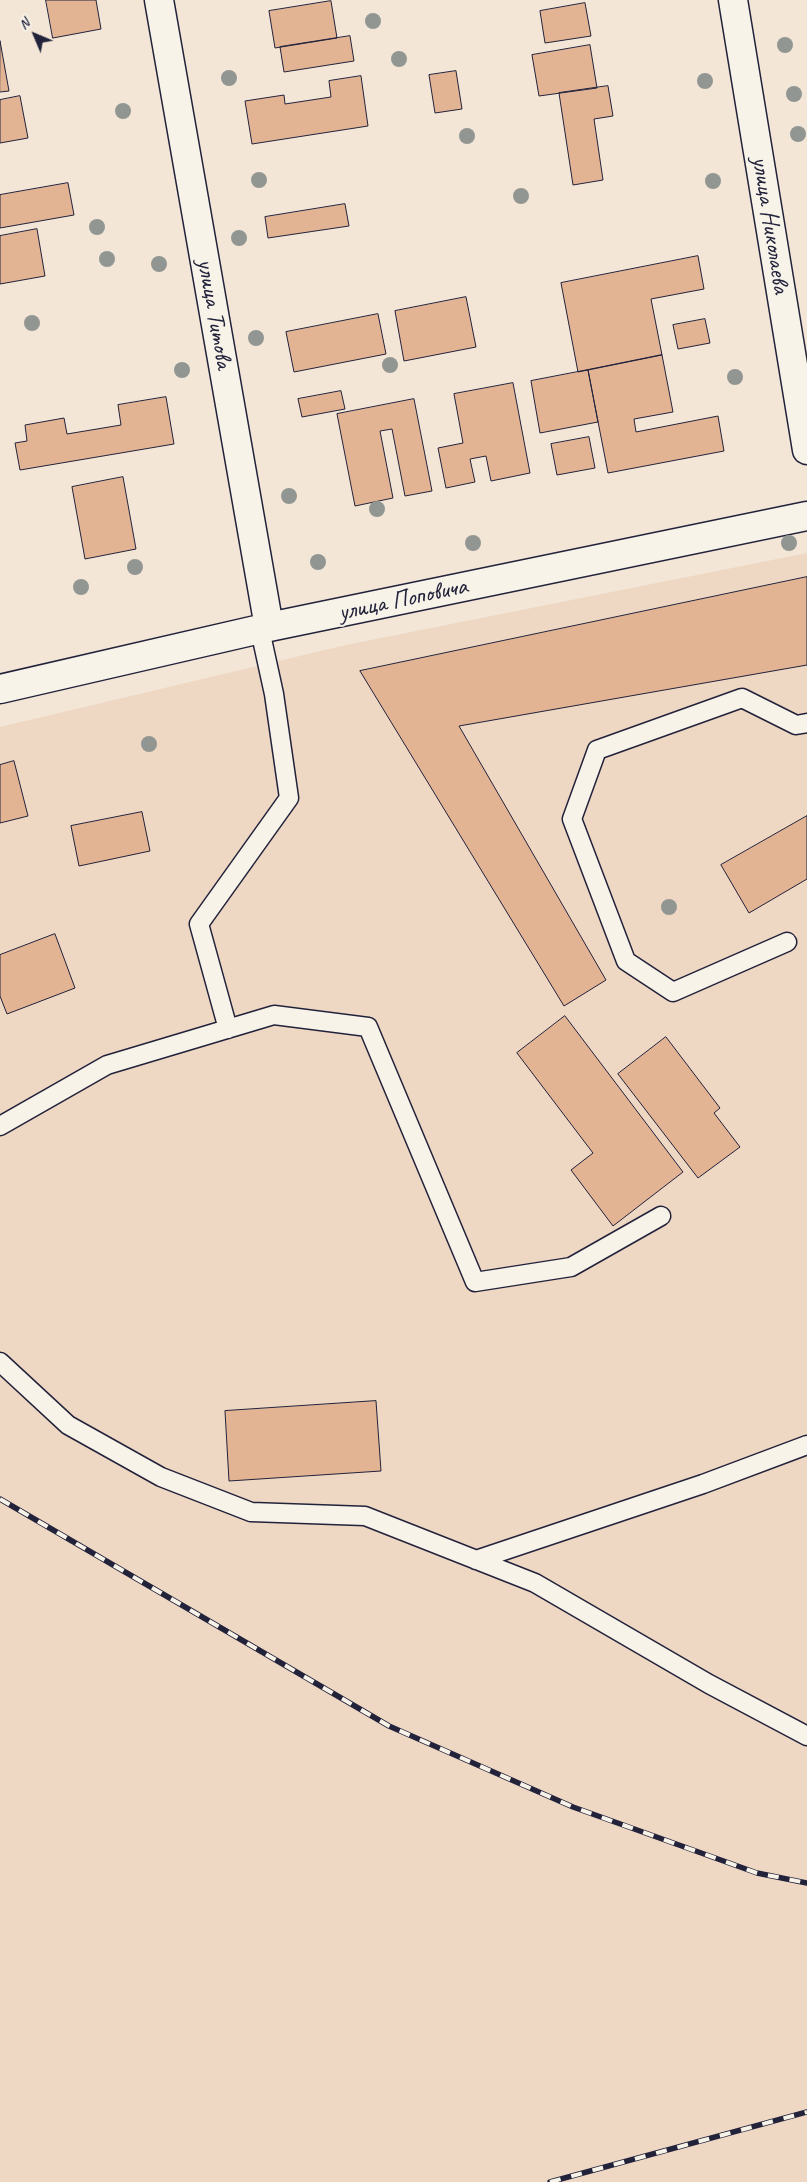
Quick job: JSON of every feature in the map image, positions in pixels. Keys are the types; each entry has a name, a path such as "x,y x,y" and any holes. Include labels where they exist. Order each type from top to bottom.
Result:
{"street":[{"name":"улица Титова","path":"160,0 264,629"},
{"name":"улица Николаева","path":"733,0 807,450"},
{"name":"улица Поповича","path":"0,688 264,629 807,516"}],"lane":[{"path":"228,1029 200,924 289,798 264,629"},
{"path":"787,942 673,992 626,961 572,820 597,750 742,698 796,725 807,723"},
{"path":"0,1126 107,1065 274,1015 368,1026 475,1282 572,1267 662,1216"},
{"path":"0,1362 68,1425 161,1477 250,1512 365,1516 535,1583 708,1684 807,1736"},
{"path":"476,1560 703,1484 807,1444"}],"shaded area":[{"path":"807,553 807,2182 0,2182 0,727 346,645"}],"building":[{"path":"46,0 96,0 101,29 53,38"},
{"path":"331,1 337,38 275,48 269,11"},
{"path":"585,3 591,36 545,43 540,11"},
{"path":"350,36 354,61 284,72 280,47"},
{"path":"0,41 9,91 0,92"},
{"path":"590,45 597,88 539,96 532,55"},
{"path":"456,71 462,109 435,113 429,75"},
{"path":"361,76 368,126 252,144 245,101 284,95 285,104 331,97 329,81"},
{"path":"608,86 613,116 594,119 603,180 573,185 559,93"},
{"path":"20,96 28,138 0,143 0,100"},
{"path":"68,183 74,215 0,228 0,195"},
{"path":"345,204 349,226 268,238 265,217"},
{"path":"37,229 45,276 0,284 0,236"},
{"path":"698,256 704,289 651,299 662,355 578,372 561,283"},
{"path":"466,297 476,347 404,361 395,311"},
{"path":"378,314 386,354 294,372 286,332"},
{"path":"705,319 710,343 678,349 673,325"},
{"path":"662,355 673,412 634,419 636,432 718,416 724,451 608,473 588,370"},
{"path":"588,370 598,422 540,433 531,381"},
{"path":"513,383 530,473 491,481 486,456 470,459 475,482 446,488 438,448 463,443 454,394"},
{"path":"341,391 345,409 302,417 298,399"},
{"path":"166,397 174,444 20,470 15,443 27,441 25,425 64,418 67,434 121,425 118,405"},
{"path":"414,399 432,491 405,496 392,429 380,431 393,498 355,506 337,414"},
{"path":"589,437 595,468 557,475 551,444"},
{"path":"123,477 136,549 85,559 72,487"},
{"path":"807,577 807,665 459,726 606,980 564,1006 360,671"},
{"path":"14,761 28,816 0,823 0,765"},
{"path":"142,812 150,851 79,866 71,826"},
{"path":"807,816 807,879 749,913 721,865"},
{"path":"55,934 75,988 7,1014 0,996 0,955"},
{"path":"565,1016 683,1172 613,1226 571,1170 593,1153 517,1053"},
{"path":"666,1037 720,1108 714,1113 740,1147 698,1178 618,1074"},
{"path":"376,1401 381,1471 229,1481 225,1411"}],"railway":[{"path":"0,1499 389,1726 573,1807 757,1873 807,1883"},
{"path":"550,2182 807,2112"}]}
